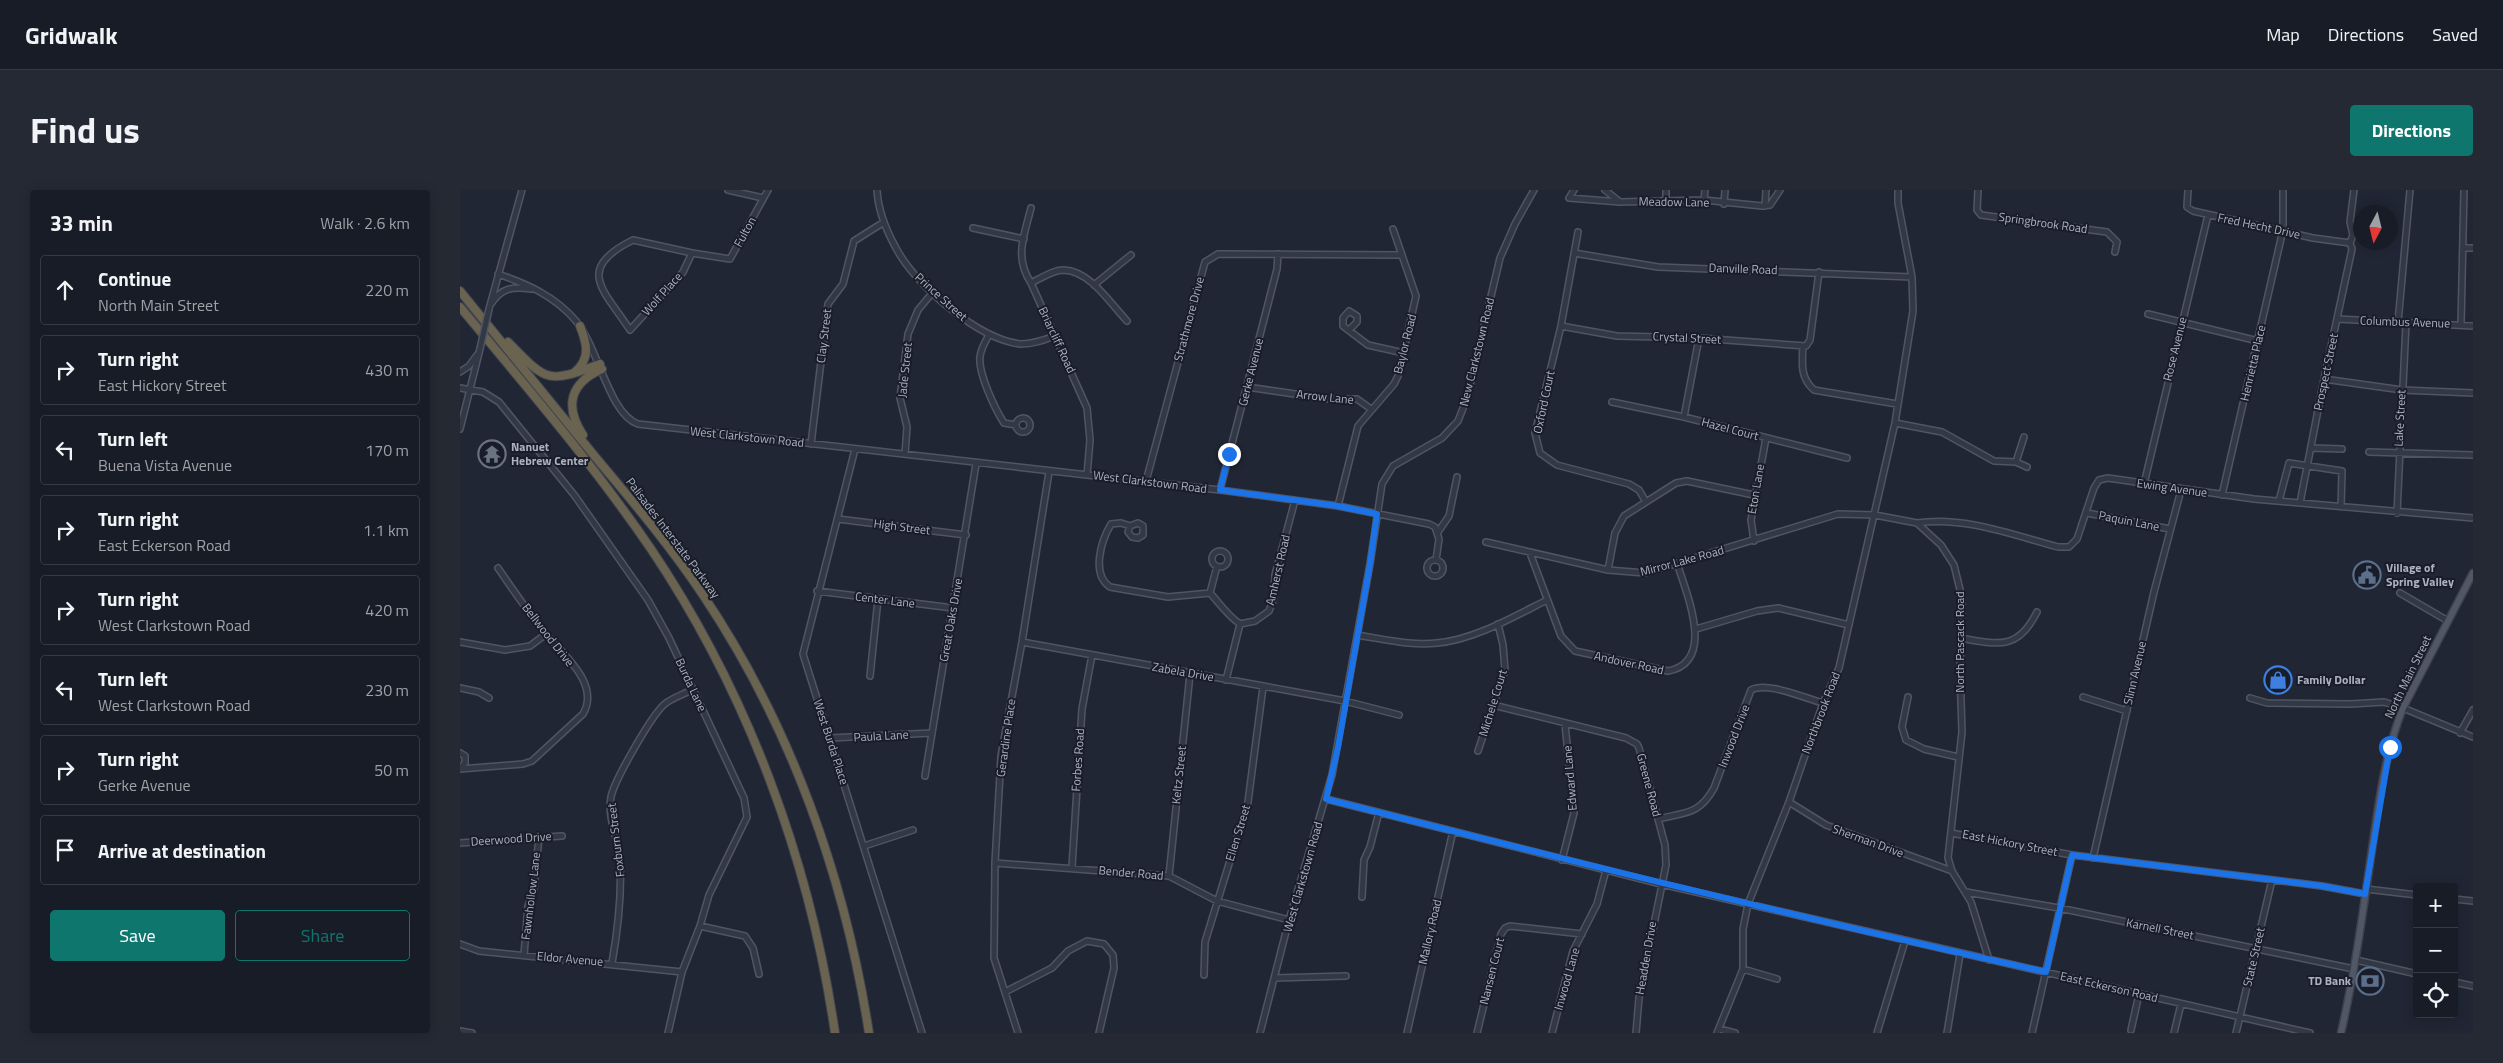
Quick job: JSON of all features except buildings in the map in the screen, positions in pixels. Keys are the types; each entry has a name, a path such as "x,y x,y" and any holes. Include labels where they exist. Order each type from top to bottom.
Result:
{"highway":[{"name":"Palisades Interstate Parkway","path":"460,291 675,555 713,611 747,668 778,728 810,806 837,886 855,959 868,1033"},
{"path":"468,302 538,372 552,378 569,376 601,366"},
{"name":"Palisades Interstate Parkway","path":"460,307 572,442 641,536 686,606 725,679 766,770 793,849 819,946 835,1033"},
{"path":"460,312 492,345"},
{"path":"569,376 579,368 587,354 580,326"},
{"path":"601,366 579,383 574,393 572,408 581,433 622,490"}],"main road":[{"name":"North Main Street","path":"2341,1033 2356,960 2390,744 2403,708 2473,573"}],"street":[{"path":"460,430 498,274 522,190"},
{"path":"728,190 763,198 768,190"},
{"name":"Prince Street","path":"877,190 878,203 884,222 896,250 915,275 961,318 989,335 1023,344 1055,336"},
{"name":"New Clarkstown Road","path":"1377,514 1382,484 1386,474 1402,460 1442,438 1458,421 1463,410 1500,258 1512,230 1534,190"},
{"name":"Meadow Lane","path":"1574,190 1569,198 1620,202 1704,200 1724,204 1765,206"},
{"path":"1605,190 1620,202"},
{"path":"1666,190 1666,201"},
{"path":"1704,200 1705,190"},
{"path":"1724,204 1725,190"},
{"path":"1766,190 1765,206 1770,205 1780,190"},
{"path":"1898,190 1898,203 1912,277 1913,311 1895,423 1875,515 1917,523"},
{"name":"Springbrook Road","path":"1978,190 1977,210 1981,214 2107,232 2117,242 2115,252"},
{"name":"Fred Hecht Drive","path":"2188,190 2187,207 2208,215 2350,243"},
{"name":"Henrietta Place","path":"2222,495 2283,230 2283,190"},
{"name":"Prospect Street","path":"2300,503 2336,319 2352,249 2350,243 2353,235 2350,222 2354,190"},
{"path":"2398,323 2410,190"},
{"path":"2461,325 2464,190"},
{"name":"Fulton","path":"692,253 730,259 763,198"},
{"name":"Briarcliff Road","path":"1031,208 1020,257 1023,270 1031,283 1087,408 1090,440 1087,475"},
{"name":"Rose Avenue","path":"2144,484 2208,215"},
{"name":"Clay Street","path":"811,444 828,304 843,284 854,242 884,222"},
{"path":"973,228 1024,238"},
{"name":"Baylor Road","path":"1338,506 1358,426 1394,384 1404,353 1416,296 1393,229"},
{"name":"Oxford Court","path":"1578,232 1562,326 1535,433 1540,454 1557,465 1629,484 1639,490 1646,502"},
{"name":"Wolf Place","path":"633,240 692,253 683,272 630,330 598,281 598,270 602,262 633,240"},
{"path":"2464,248 2473,248"},
{"name":"Danville Road","path":"1574,253 1658,267 1912,277"},
{"name":"Strathmore Drive","path":"1146,482 1205,262 1218,254 1402,255"},
{"name":"Gerke Avenue","path":"1220,490 1277,269 1278,254"},
{"path":"1094,286 1131,256"},
{"path":"1031,283 1063,270 1079,273 1094,286 1126,321"},
{"path":"1819,272 1810,340 1806,346 1802,346 1802,373 1806,383 1814,390 1897,404"},
{"name":"West Clarkstown Road","path":"498,274 537,290 566,310 580,326 601,366 618,408 634,423 906,454 976,464 1220,490 1338,506 1377,514 1357,635 1326,799 1290,920 1260,1033"},
{"path":"489,309 497,296 509,288 518,287 537,290"},
{"name":"Jade Street","path":"906,454 907,427 900,398 908,334 918,310 933,292"},
{"path":"2148,314 2258,341"},
{"name":"Columbus Avenue","path":"2336,319 2473,326"},
{"name":"Lake Street","path":"2396,513 2406,323"},
{"name":"Crystal Street","path":"1562,326 1617,336 1699,338 1802,346"},
{"path":"1349,330 1368,345 1404,353"},
{"path":"989,335 982,346 980,367 998,415 1004,423 1016,425"},
{"path":"1684,417 1699,338"},
{"path":"460,372 479,353"},
{"path":"2324,379 2402,390 2473,393"},
{"name":"Arrow Lane","path":"1247,387 1329,399 1357,398 1371,409"},
{"name":"Burda Lane","path":"460,388 487,393 500,402 579,502 648,600 693,689 744,798 747,808 743,826 709,895 700,926 682,972 668,1033"},
{"name":"Hazel Court","path":"1612,402 1684,417 1847,458"},
{"path":"1895,423 1942,432 1994,461 2016,462 2027,467"},
{"path":"2016,462 2024,437"},
{"name":"Eton Lane","path":"1754,541 1751,520 1754,495 1766,438"},
{"path":"2311,448 2342,449"},
{"name":"West Burda Place","path":"855,449 838,519 817,591 803,654 922,1033"},
{"path":"2369,452 2473,455"},
{"path":"2279,501 2289,463 2342,471 2341,507"},
{"name":"Great Oaks Drive","path":"925,776 966,535 976,464"},
{"name":"Gerardine Place","path":"1018,1033 994,958 995,863 1001,756 1022,642 1049,472"},
{"path":"1438,532 1449,516 1457,477"},
{"name":"Ewing Avenue","path":"1917,523 1937,520 1969,524 2058,548 2069,547 2077,539 2094,488 2099,480 2108,478 2222,495 2396,513 2473,518"},
{"path":"1608,570 1615,533 1624,516 1676,483 1687,481 1754,495"},
{"name":"Slinn Avenue","path":"2093,858 2170,529 2181,490"},
{"name":"Amherst Road","path":"1240,624 1255,621 1269,611 1274,598 1275,575 1295,500"},
{"name":"Paquin Lane","path":"2087,513 2170,529"},
{"path":"1377,514 1436,527 1438,532 1436,560"},
{"name":"Mirror Lake Road","path":"1486,542 1608,570 1645,573 1838,514 1875,515"},
{"name":"Northbrook Road","path":"1743,969 1744,929 1748,904 1789,802 1823,703 1839,668 1875,515"},
{"name":"High Street","path":"838,519 966,535"},
{"path":"1130,526 1121,523 1111,524 1106,534 1099,574 1102,582 1110,587 1168,597 1210,593"},
{"name":"North Pascack Road","path":"1917,523 1941,545 1954,565 1962,598 1962,730 1948,858 1952,871 1966,892 1976,916 1989,960"},
{"name":"Andover Road","path":"1530,553 1561,636 1575,651 1668,671 1679,669 1685,665 1692,651 1696,629 1677,563"},
{"path":"1210,593 1217,566"},
{"name":"Bellwood Drive","path":"460,768 523,764 532,761 583,714 587,706 588,697 581,678 568,656 546,634 498,568"},
{"name":"Center Lane","path":"817,591 953,608"},
{"path":"1210,593 1221,604 1226,614 1240,624 1226,680"},
{"path":"2400,593 2448,621"},
{"path":"870,676 878,599"},
{"path":"1357,635 1407,643 1438,644 1498,624 1547,600"},
{"path":"1696,629 1757,611 1778,608 1849,625"},
{"path":"1961,638 1995,644 2014,639 2025,633 2037,612"},
{"name":"Michele Court","path":"1478,751 1506,670 1498,624"},
{"path":"460,642 505,650 530,646 546,634"},
{"name":"Zabela Drive","path":"1022,642 1263,688 1345,701 1399,715"},
{"name":"Forbes Road","path":"1072,867 1082,709 1092,654"},
{"name":"Keltz Street","path":"1169,876 1190,674"},
{"name":"Inwood Drive","path":"1658,819 1696,810 1706,802 1714,788 1751,690 1758,686 1769,687 1823,703"},
{"path":"460,688 478,692 489,698"},
{"name":"Ellen Street","path":"1204,976 1205,942 1248,802 1263,688"},
{"name":"Foxburn Street","path":"612,963 619,921 621,887 620,858 613,831 611,798 618,778 649,724 665,704 693,689"},
{"path":"1908,697 1902,727 1906,740 1924,749 1958,757"},
{"path":"2082,697 2127,711"},
{"path":"2250,698 2267,703 2351,704 2384,702 2403,708 2460,733 2473,736"},
{"name":"Greene Road","path":"1493,705 1626,738 1637,744 1658,819 1666,856 1661,884"},
{"path":"2460,733 2473,710"},
{"name":"Edward Lane","path":"1562,860 1574,813 1565,724"},
{"name":"Paula Lane","path":"830,738 932,733"},
{"name":"Bellwood Drive","path":"460,753 465,756 465,763 460,768"},
{"name":"East Eckerson Road","path":"1326,799 1661,884 2310,1033"},
{"name":"Sherman Drive","path":"1789,802 1826,825 1952,871"},
{"path":"1362,898 1364,860 1370,847 1378,812"},
{"path":"864,846 913,830"},
{"name":"Mallory Road","path":"1407,1033 1453,831"},
{"name":"East Hickory Street","path":"1951,832 2093,858 2366,891 2413,894"},
{"name":"Deerwood Drive","path":"460,843 562,836"},
{"name":"Fawnhollow Lane","path":"524,955 528,906 534,889 539,837"},
{"path":"2032,1033 2072,855"},
{"name":"Bender Road","path":"995,863 1072,867 1169,876 1217,901 1290,920"},
{"name":"Inwood Lane","path":"1552,1033 1573,951 1598,904 1606,870"},
{"name":"State Street","path":"2236,1033 2272,880"},
{"name":"Headden Drive","path":"1636,1033 1639,998 1661,884"},
{"name":"Karnell Street","path":"1966,892 2059,908 2354,969"},
{"path":"2458,899 2473,901"},
{"path":"700,926 745,936 754,948 759,974"},
{"name":"Nansen Court","path":"1477,1033 1504,928 1510,926 1582,934"},
{"path":"1005,992 1052,968 1068,951 1087,941 1104,944 1114,955 1114,968 1100,1033"},
{"path":"1877,1033 1905,941"},
{"name":"Eldor Avenue","path":"460,944 479,951 612,963 682,972"},
{"path":"1947,1033 1960,954"},
{"path":"2356,960 2413,973"},
{"path":"1735,1033 1718,1031 1743,969 1777,979"},
{"path":"1274,978 1346,976"},
{"path":"2458,983 2473,986"},
{"path":"2131,1030 2139,994"},
{"path":"2174,1033 2181,1004"},
{"path":"460,1031 472,1033"}],"place":[{"name":"Nanuet Hebrew Center","path":"492,454"},
{"name":"Village of Spring Valley","path":"2367,575"},
{"name":"Family Dollar","path":"2278,680"},
{"name":"TD Bank","path":"2370,981"}],"route":[{"path":"1229,454 1220,490 1338,506 1377,514 1338,747 1326,799 1562,860 1960,954 2046,972 2072,855 2322,886 2365,894 2390,747"}]}
